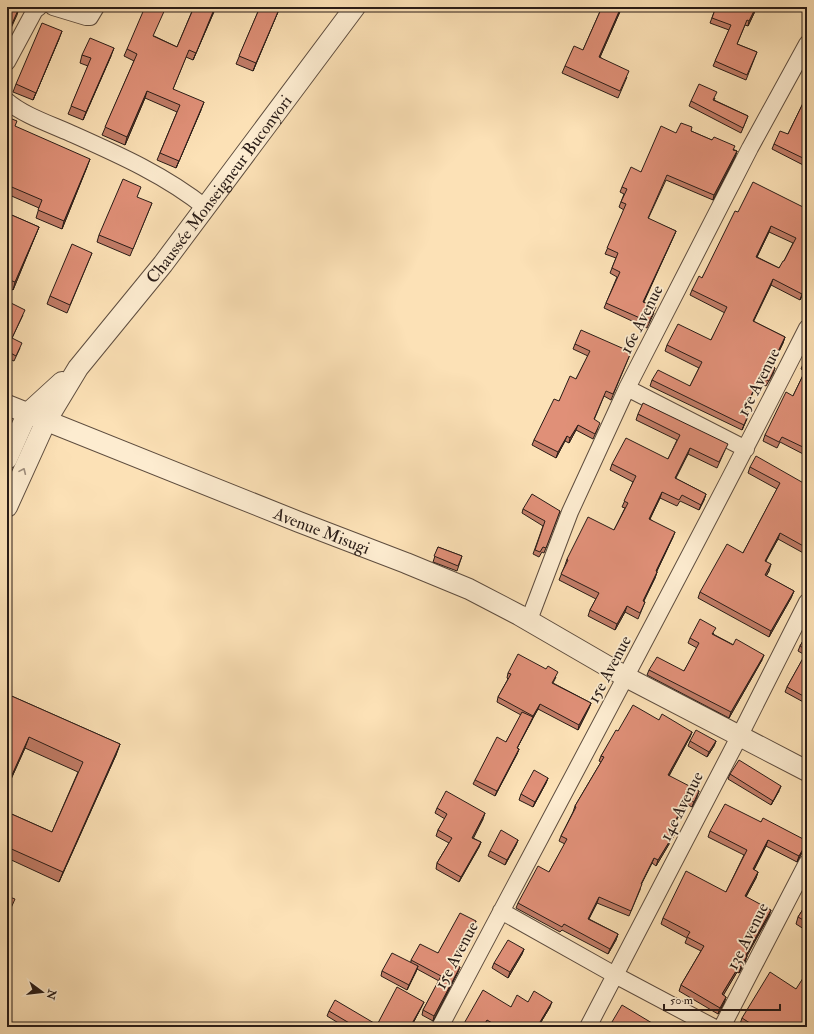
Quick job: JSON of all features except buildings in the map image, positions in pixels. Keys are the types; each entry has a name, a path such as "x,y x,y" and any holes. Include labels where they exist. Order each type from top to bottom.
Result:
{"street":[{"path":"7,62 35,10 39,7"},
{"path":"53,7 86,18 90,17 96,7"},
{"name":"Chaussée Monseigneur Buconyori","path":"7,507 46,421 78,368 206,208 355,7"},
{"name":"16e Avenue","path":"524,617 627,388 750,148 807,44"},
{"path":"7,101 25,112 114,153 168,181 189,194 206,208"},
{"name":"15e Avenue","path":"440,1027 746,449 807,328"},
{"name":"Chaussée Monseigneur Buconyori","path":"7,459 27,414 78,368"},
{"path":"627,388 746,449"},
{"name":"Avenue Misugi","path":"7,405 292,520 406,563 469,589 524,617 626,677 807,771"},
{"name":"14e Avenue","path":"588,1027 740,736 807,602"},
{"name":"13e Avenue","path":"722,1027 807,863"},
{"path":"501,911 615,975 713,1027"}]}
